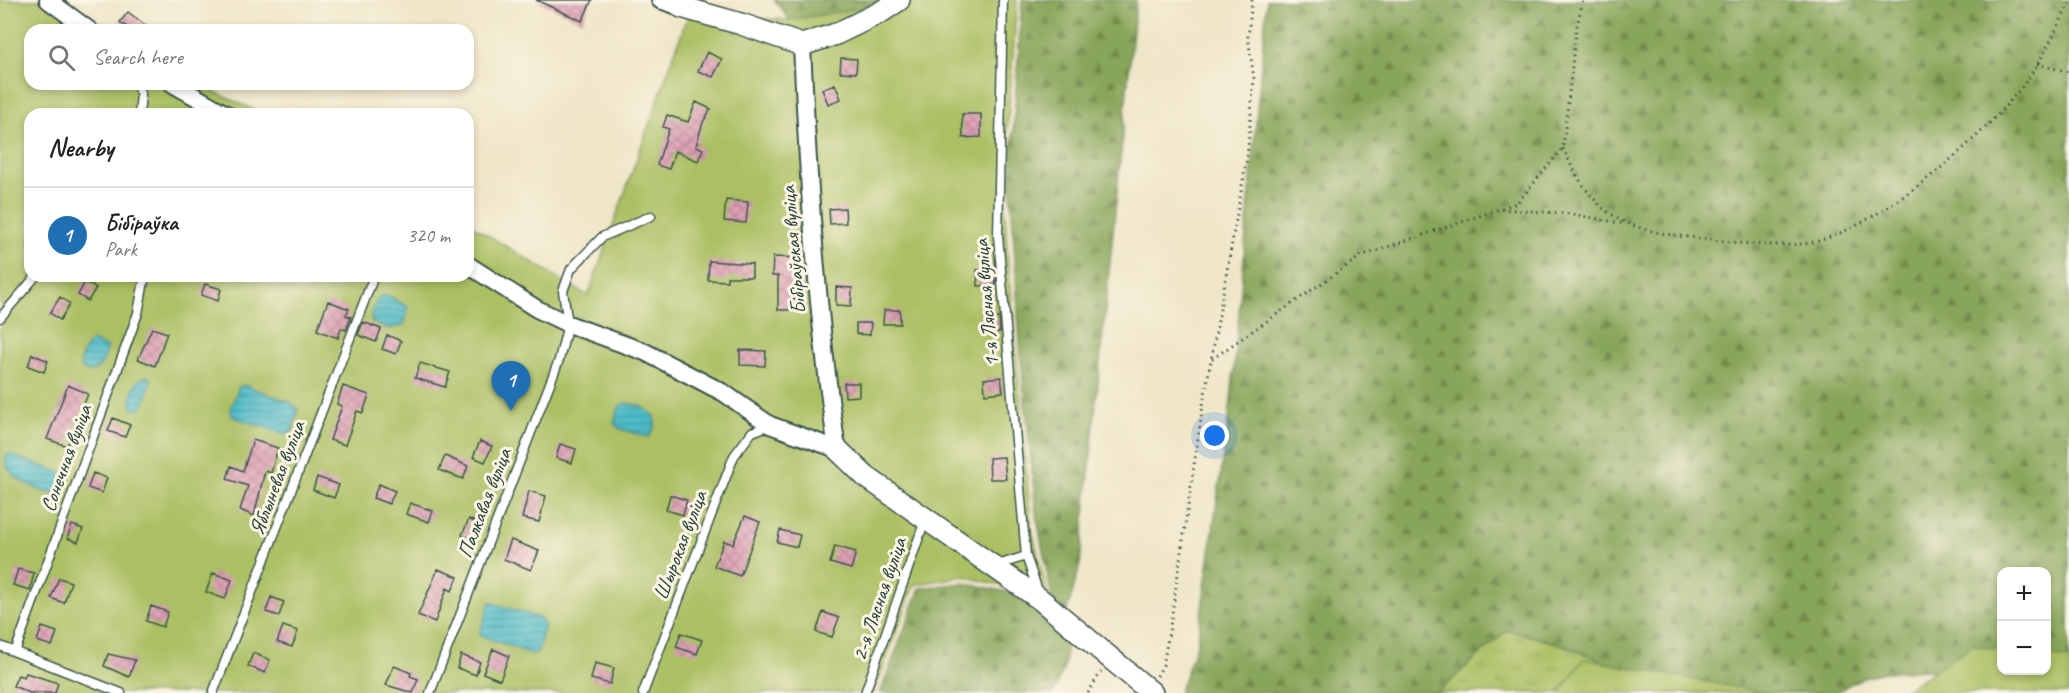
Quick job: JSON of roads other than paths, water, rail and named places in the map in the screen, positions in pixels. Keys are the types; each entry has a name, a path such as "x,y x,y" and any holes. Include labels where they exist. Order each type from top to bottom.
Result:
{"street":[{"path":"48,0 81,24"},
{"path":"660,0 802,45 836,34 881,12 899,0"},
{"name":"Бібіраўская вуліца","path":"802,45 808,159 826,375 837,449"},
{"path":"184,90 215,108"},
{"path":"474,269 537,309 568,324 645,352 724,393 770,425 837,449 865,476 1041,600 1150,692"}],"lane":[{"name":"1-я Лясная вуліца","path":"1003,0 998,236 1026,556 1041,600"},
{"path":"139,90 140,108"},
{"path":"568,324 563,291 571,269 602,237 651,216"},
{"path":"0,318 31,282"},
{"name":"Сонечная вуліца","path":"15,652 138,313 144,282"},
{"name":"Яблыневая вуліца","path":"213,693 372,282"},
{"name":"Палкавая вуліца","path":"430,693 559,360 568,324"},
{"name":"Шырокая вуліца","path":"643,693 734,456 752,432 770,425"},
{"name":"2-я Лясная вуліца","path":"865,693 926,517"},
{"path":"992,567 1026,556"},
{"path":"0,646 122,693"}],"water":[{"path":"382,296 389,296 408,307 404,325 388,329 372,322 373,308"},
{"path":"91,341 106,347 106,351 99,367 88,372 81,368 81,357"},
{"path":"148,376 151,379 145,403 139,410 132,408 131,398 136,384"},
{"path":"244,385 292,403 298,409 292,432 287,435 233,417 230,410 239,387"},
{"path":"624,403 641,406 655,416 655,426 649,437 620,429 614,423 619,407"},
{"path":"8,454 62,473 65,482 63,489 59,494 43,491 18,478 7,466 5,459"},
{"path":"490,602 539,618 545,625 537,653 532,654 479,635"}],"place":[{"name":"Бібіраўка","path":"511,411"}]}
